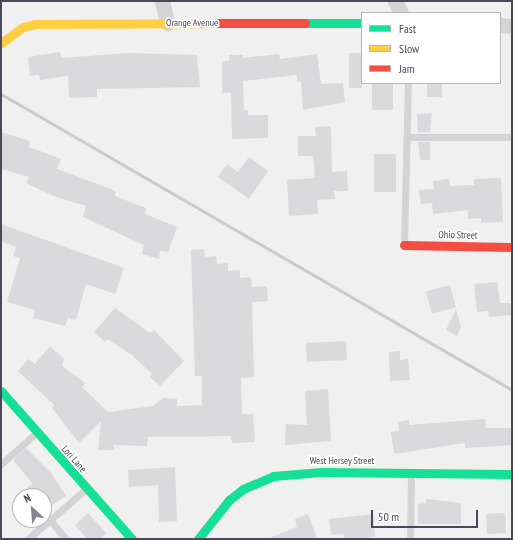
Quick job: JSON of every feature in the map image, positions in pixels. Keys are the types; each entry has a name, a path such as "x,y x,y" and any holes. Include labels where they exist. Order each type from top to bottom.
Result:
{"street":[{"path":"162,1 167,23"},
{"path":"395,1 400,12"},
{"name":"Orange Avenue","path":"2,42 23,27 36,24 361,23"},
{"path":"501,25 512,26"},
{"name":"Ohio Street","path":"404,244 512,247"},
{"name":"Lori Lane","path":"1,392 132,539"},
{"name":"West Hersey Street","path":"198,539 229,500 243,489 273,476 321,472 512,474"}],"lane":[{"path":"404,244 408,84"},
{"path":"407,137 512,137"},
{"path":"1,464 37,432"},
{"path":"410,473 410,539"},
{"path":"52,518 86,489"},
{"path":"52,522 66,539"},
{"path":"28,539 41,528"}],"building":[{"path":"60,52 61,58 129,53 197,55 200,87 97,89 97,97 69,98 68,76 40,80 39,75 30,76 28,57"},
{"path":"349,53 361,53 362,88 349,88"},
{"path":"279,54 280,59 317,54 321,84 343,83 345,102 303,110 301,81 297,82 297,75 243,81 244,110 248,110 248,115 268,115 268,138 232,139 231,93 222,93 222,61 229,61 229,55 243,55 243,58"},
{"path":"372,84 393,84 393,110 372,110"},
{"path":"427,84 442,84 442,97 427,97"},
{"path":"432,113 430,132 418,132 417,114"},
{"path":"331,126 332,172 347,171 348,191 334,191 335,199 317,200 318,214 289,216 287,180 315,178 313,156 298,156 298,136 316,136 315,127"},
{"path":"1,132 30,141 29,147 61,159 57,169 116,191 115,196 146,208 145,214 177,227 168,252 160,251 159,259 142,254 144,245 83,217 86,206 56,197 26,183 29,177 1,169"},
{"path":"418,142 430,142 430,160 420,160"},
{"path":"374,154 396,154 396,192 374,192"},
{"path":"249,157 268,171 249,199 218,177 227,164 238,172"},
{"path":"501,178 503,222 481,223 481,218 468,219 468,210 433,214 432,203 421,204 419,190 434,189 433,181 449,179 450,186 474,185 474,179"},
{"path":"1,224 124,268 115,294 86,284 76,320 68,318 65,326 33,318 35,310 7,302 20,258 13,256 16,247 1,241"},
{"path":"204,249 205,257 216,256 217,264 228,263 228,271 240,270 240,278 251,277 252,287 267,286 268,301 252,302 254,377 241,378 242,414 253,414 255,442 232,443 231,436 148,437 147,446 114,445 114,450 98,450 101,421 79,443 52,408 54,405 18,371 28,359 35,364 50,346 64,359 62,366 85,383 82,387 108,412 153,406 163,398 177,399 177,406 202,405 202,376 195,376 191,250"},
{"path":"497,282 500,303 512,303 512,315 489,317 488,311 477,312 474,284"},
{"path":"450,285 456,307 432,314 426,291"},
{"path":"115,308 150,333 154,330 184,361 160,386 150,377 152,374 132,355 107,339 105,342 94,332"},
{"path":"456,309 461,327 457,336 446,330"},
{"path":"346,341 347,360 307,362 306,343"},
{"path":"400,351 400,360 408,359 410,380 390,381 389,352"},
{"path":"328,389 331,441 285,445 286,424 307,425 305,391"},
{"path":"485,419 486,428 512,428 512,445 465,448 465,443 394,454 391,432 399,431 398,422 409,420 409,425"},
{"path":"26,448 51,473 66,496 52,505 52,488 27,488 33,484 13,460"},
{"path":"175,467 177,521 159,522 158,485 129,487 128,470"},
{"path":"426,499 461,503 461,524 418,524 418,504 426,503"},
{"path":"88,513 106,533 100,539 87,539 75,525"},
{"path":"505,513 506,533 487,534 486,514"},
{"path":"308,514 317,539 267,539 297,527 295,519"},
{"path":"373,514 375,537 344,539 344,534 331,535 329,519"}],"railway":[{"path":"1,94 512,390"}],"traffic: fast":[{"path":"305,23 361,23"},
{"path":"1,391 132,539"},
{"path":"198,539 229,500 243,489 273,476 321,472 512,474"}],"traffic: slow":[{"path":"1,43 23,27 35,24 201,23"}],"traffic: jam":[{"path":"201,23 305,23"},
{"path":"404,245 512,247"}]}
